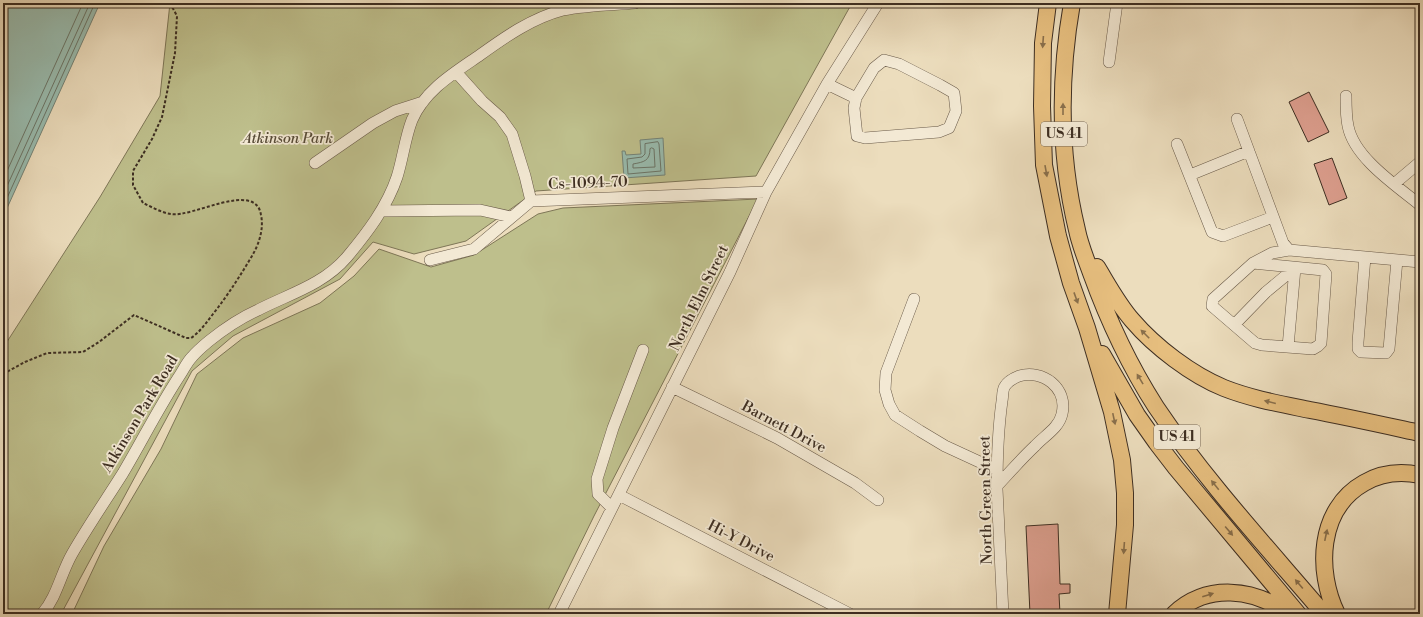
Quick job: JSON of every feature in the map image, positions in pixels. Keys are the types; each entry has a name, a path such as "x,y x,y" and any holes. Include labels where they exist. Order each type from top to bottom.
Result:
{"highway":[{"name":"US 41","path":"1048,3 1043,43 1042,106 1044,164 1071,284 1087,328 1124,392 1156,442 1298,614"},
{"name":"US 41","path":"1072,3 1065,54 1062,115 1066,156 1077,231 1103,305 1118,340 1136,373 1155,405 1177,437 1200,467 1324,614"},
{"path":"1077,231 1116,300 1132,320 1149,338 1173,358 1198,375 1223,388 1259,399 1420,433"},
{"path":"1087,328 1112,412 1122,460 1125,493 1125,525 1117,614"},
{"path":"1309,409 1420,424"},
{"path":"1337,614 1329,590 1324,561 1326,533 1337,507 1357,487 1372,478 1390,473 1409,472 1420,475"},
{"path":"1174,614 1191,602 1208,595 1236,592 1255,596 1275,605 1288,614"}],"street":[{"name":"Atkinson Park Road","path":"42,614 54,595 71,556 122,473 168,392 192,356 221,331 236,321 312,285 330,274 346,258 389,198 397,176 412,120 423,102 446,79 517,30 539,18 564,10 589,6 635,3"},
{"name":"North Elm Street","path":"559,614 730,272 766,192 827,84 878,3"},
{"path":"1110,62 1117,3"},
{"path":"884,60 899,64 954,93 956,111 949,128 939,132 865,138 857,136 854,108 856,98 874,68 884,60"},
{"path":"456,72 482,101 500,117 512,134 531,201"},
{"path":"827,84 856,98"},
{"path":"1346,96 1348,127 1353,139 1368,161 1394,184 1418,200"},
{"path":"315,163 373,123 396,111 423,102"},
{"path":"1237,119 1283,243 1289,250"},
{"path":"1177,144 1212,232 1223,236 1273,217"},
{"path":"1190,175 1249,151"},
{"path":"1394,184 1420,162"},
{"name":"Cs-1094-70","path":"430,260 474,249 531,201 766,192"},
{"path":"381,211 480,210 511,217"},
{"path":"1253,263 1323,270 1326,274 1321,343 1313,348 1262,345 1255,343 1234,326 1212,306 1211,303 1253,263 1272,253 1289,250 1420,262"},
{"path":"1365,257 1358,342 1358,348 1362,352 1386,353 1389,349 1397,260"},
{"path":"1234,326 1266,292 1295,268"},
{"path":"1288,347 1295,268"},
{"path":"914,300 886,373 885,390 889,404 895,414 920,431 945,446 998,470"},
{"path":"612,508 598,494 597,479 613,428 643,350"},
{"name":"North Green Street","path":"998,486 1055,427 1062,415 1063,401 1058,389 1049,379 1036,374 1025,375 1013,378 1004,387 1000,415 998,470 998,486 1004,614"},
{"name":"Barnett Drive","path":"672,387 777,438 855,483 878,500"},
{"name":"Hi-Y Drive","path":"619,495 850,614"}],"path":[{"path":"3,374 25,362 47,353 84,352 134,314 186,338 191,338 199,333 232,290 254,253 262,232 262,220 261,210 252,202 240,199 188,212 172,214 143,203 134,185 133,171 152,139 162,118 176,53 177,16 170,3"}],"green space":[{"name":"Atkinson Park","path":"170,3 852,3 756,176 536,191 466,241 414,254 373,242 340,279 233,336 192,371 61,614 3,614 3,348 100,197 160,96"},
{"path":"758,199 594,516 546,614 72,614 104,546 161,449 197,374 243,338 320,303 354,276 379,249 431,267 474,255 538,214 563,208"}],"water":[{"path":"3,3 100,3 3,217"},
{"path":"663,138 665,175 624,178 622,151 625,151 626,155 641,154 640,140"}],"building":[{"path":"1309,92 1329,132 1308,142 1289,102"},
{"path":"1332,158 1347,198 1329,205 1314,164"},
{"path":"1058,524 1060,584 1070,584 1070,593 1059,594 1060,614 1030,614 1026,526"}]}
